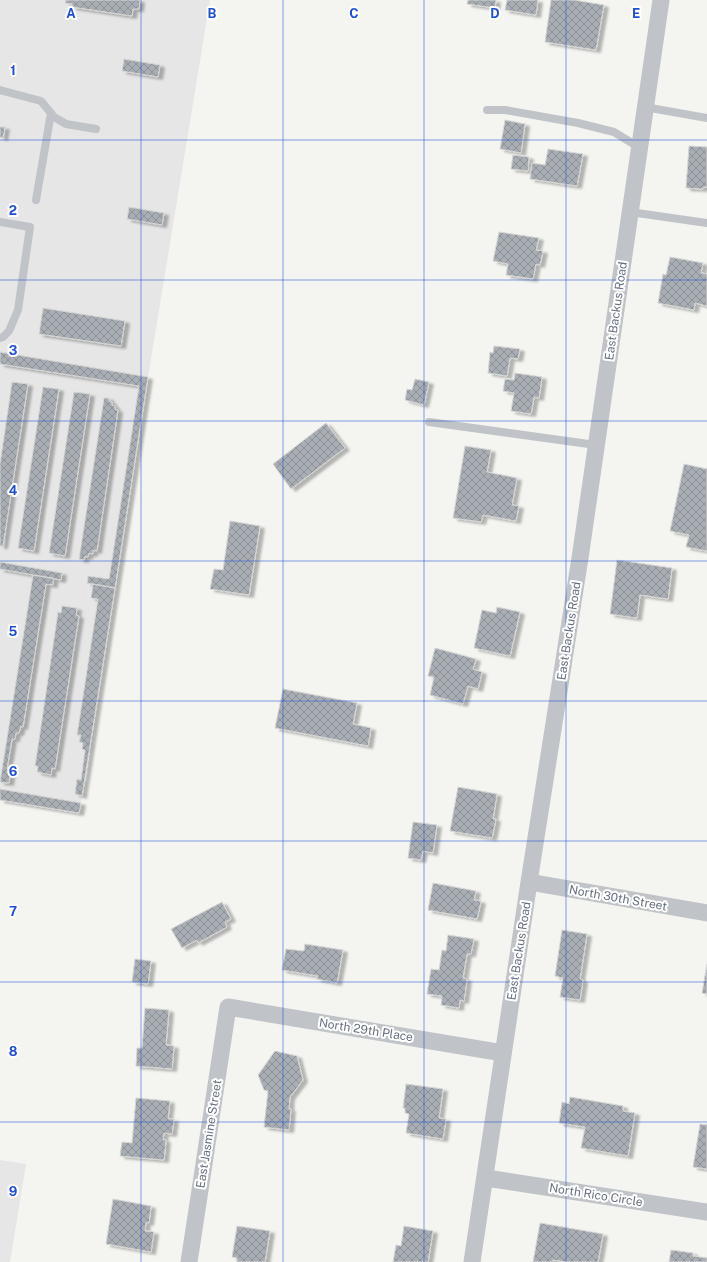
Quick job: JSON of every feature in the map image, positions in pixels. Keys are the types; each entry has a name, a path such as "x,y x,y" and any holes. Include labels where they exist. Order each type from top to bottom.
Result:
{"street":[{"name":"East Backus Road","path":"472,1262 486,1178 529,882 580,558 661,0"},
{"name":"North 30th Street","path":"529,882 707,913"},
{"name":"North 29th Place","path":"228,1007 504,1053"},
{"name":"East Jasmine Street","path":"189,1262 228,1007"},
{"name":"North Rico Circle","path":"486,1178 707,1212"}],"lane":[{"path":"0,90 41,101 47,106 50,113 54,117 66,124 96,129"},
{"path":"645,107 707,118"},
{"path":"487,110 505,110 578,123 614,132 640,148"},
{"path":"36,200 50,113"},
{"path":"630,212 707,223"},
{"path":"0,222 30,227 18,310 10,331 4,337 0,338"},
{"path":"429,422 596,445"}],"shaded area":[{"path":"0,0 210,0 148,377 79,813 0,800"},
{"path":"0,1160 26,1164 10,1262 0,1262"}],"building":[{"path":"66,0 140,0 139,9 133,9 132,16 72,7 72,4 65,3"},
{"path":"468,0 496,0 495,8 467,4"},
{"path":"507,0 538,0 536,15 505,10"},
{"path":"551,0 574,0 604,5 596,50 545,42"},
{"path":"124,59 160,65 158,77 122,71"},
{"path":"505,120 525,124 521,153 500,149"},
{"path":"0,127 5,127 3,138 0,137"},
{"path":"689,146 707,147 707,187 704,187 703,189 686,188"},
{"path":"548,149 583,154 577,186 530,179 532,163 545,165"},
{"path":"513,155 529,157 528,171 511,169"},
{"path":"129,207 164,213 162,225 127,219"},
{"path":"499,232 539,238 536,250 543,251 540,265 536,264 533,279 506,275 508,264 493,261"},
{"path":"670,257 703,263 701,273 707,274 707,306 695,303 694,310 658,303 663,274 666,275"},
{"path":"43,308 125,321 121,346 39,334"},
{"path":"494,346 520,349 518,359 510,358 507,376 488,373 490,352 493,353"},
{"path":"0,352 148,377 115,588 87,583 88,576 109,579 139,386 0,364"},
{"path":"515,373 542,377 539,398 534,397 531,414 511,411 514,393 503,391 505,379 514,380"},
{"path":"415,379 429,382 424,405 405,400 407,389 412,390"},
{"path":"12,382 28,384 3,546 0,546 0,464"},
{"path":"43,387 59,389 34,551 18,548"},
{"path":"74,392 90,394 65,556 49,553"},
{"path":"104,398 109,398 112,405 115,406 115,409 118,410 97,551 93,550 93,554 89,553 88,557 85,556 84,560 79,559"},
{"path":"326,423 345,448 291,489 273,464"},
{"path":"465,446 491,450 487,472 517,478 512,505 519,506 516,521 483,515 481,522 453,518"},
{"path":"684,464 707,469 707,551 686,547 689,535 670,531"},
{"path":"230,521 260,526 249,595 210,589 214,569 223,570"},
{"path":"617,560 672,568 668,599 640,595 637,618 610,614"},
{"path":"0,562 62,573 61,580 0,569"},
{"path":"33,575 53,578 53,585 46,584 23,727 21,726 19,733 16,733 15,739 12,739 7,769 11,770 9,783 0,782"},
{"path":"93,584 115,588 82,796 75,794 77,779 81,780 85,750 82,749 83,743 79,742 81,735 77,735 98,599 91,598"},
{"path":"62,606 77,608 76,615 79,616 55,769 52,768 51,775 37,772 38,766 35,766 58,612 61,613"},
{"path":"497,607 520,612 510,656 474,648 482,610 496,613"},
{"path":"435,648 476,659 473,669 482,672 478,689 468,686 463,704 430,695 434,677 428,676"},
{"path":"283,689 357,703 353,724 371,728 368,746 275,728"},
{"path":"458,787 497,794 493,819 496,819 492,838 450,831"},
{"path":"0,789 81,803 79,813 0,800"},
{"path":"413,822 437,825 433,853 423,851 421,860 408,858"},
{"path":"433,883 476,891 474,900 481,901 477,919 428,910"},
{"path":"222,902 231,919 225,922 227,927 198,943 197,940 182,948 171,929"},
{"path":"562,930 587,934 580,979 583,980 580,1000 560,997 563,978 555,976"},
{"path":"448,935 474,939 471,954 467,954 463,978 467,979 464,1001 460,1000 459,1008 441,1005 442,996 427,994 431,969 439,970 442,950 446,951"},
{"path":"305,944 343,950 337,983 317,979 318,976 282,970 286,949 304,951"},
{"path":"135,959 151,961 148,984 132,982"},
{"path":"707,964 707,994 702,993"},
{"path":"145,1008 169,1010 166,1045 174,1046 172,1069 136,1066 137,1048 142,1048"},
{"path":"275,1051 297,1056 303,1080 290,1097 289,1109 291,1109 289,1130 264,1127 268,1091 264,1090 258,1075"},
{"path":"406,1084 443,1089 439,1118 446,1119 443,1139 406,1133 409,1114 405,1113 405,1108 403,1108"},
{"path":"570,1097 623,1106 623,1111 635,1113 628,1156 581,1148 585,1127 559,1123 562,1102 569,1104"},
{"path":"136,1098 170,1101 168,1119 174,1119 172,1134 164,1133 163,1140 166,1140 164,1160 120,1156 122,1142 132,1143"},
{"path":"700,1124 707,1125 707,1169 693,1167"},
{"path":"113,1199 151,1206 149,1223 146,1222 145,1231 154,1232 151,1252 106,1244"},
{"path":"540,1223 603,1234 598,1262 567,1262 553,1260 553,1262 533,1262"},
{"path":"237,1226 270,1231 265,1262 237,1262 237,1258 232,1257"},
{"path":"404,1226 433,1231 428,1262 393,1262 396,1245 401,1246"},
{"path":"671,1250 693,1253 693,1256 707,1258 707,1262 669,1262"}]}
